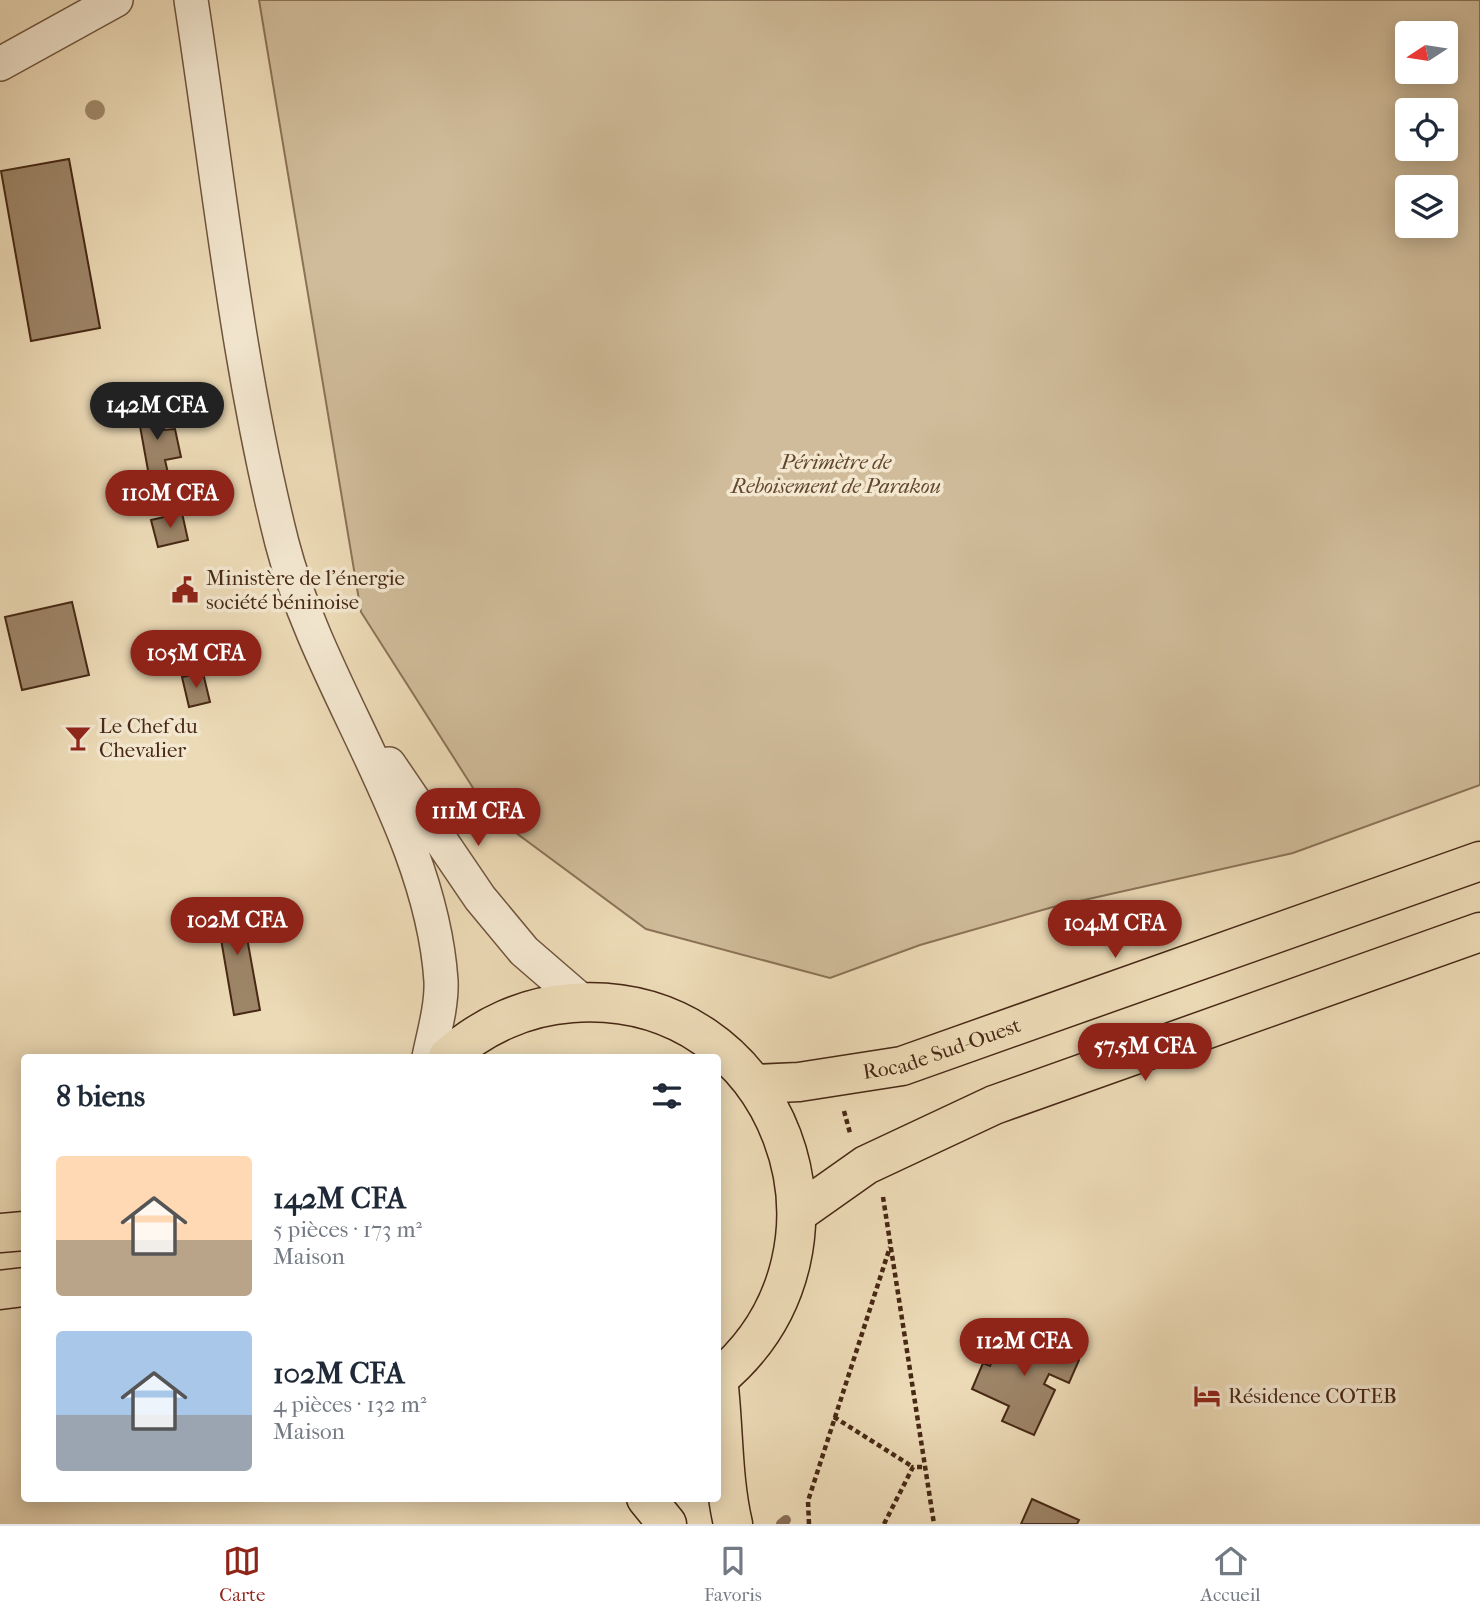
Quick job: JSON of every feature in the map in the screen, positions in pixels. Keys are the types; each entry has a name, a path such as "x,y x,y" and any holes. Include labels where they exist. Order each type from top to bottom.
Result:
{"main road":[{"name":"Rocade Sud-Ouest","path":"754,1084 838,1077 902,1066 1480,861"},
{"path":"798,1213 866,1165 994,1105 1480,932"},
{"path":"452,1054 475,1036 516,1015 538,1008 583,1002 611,1003 666,1017 714,1045 754,1084 769,1107 786,1145 796,1186 798,1213 792,1260 777,1305 746,1352 721,1376"},
{"path":"0,1233 21,1231"},
{"path":"0,1290 21,1287"},
{"path":"721,1402 726,1439 725,1490 733,1524"},
{"path":"649,1502 667,1524"}],"street":[{"path":"0,64 116,0"},
{"path":"191,0 266,475 283,547 304,612 352,714 420,874 434,932 441,984 429,1054"},
{"path":"352,714 480,898 524,951 583,1002"}],"path":[{"path":"838,1077 853,1144 885,1200 934,1524"},
{"path":"809,1524 808,1501 833,1417 892,1244"},
{"path":"833,1417 913,1467 925,1467"},
{"path":"884,1524 913,1467"}],"green space":[{"name":"Périmètre de Reboisement de Parakou","path":"259,0 1480,0 1480,785 1293,853 1053,907 920,945 830,978 646,929 489,813 361,612"}],"building":[{"path":"69,159 100,328 31,341 1,171"},
{"path":"158,399 163,430 175,429 181,457 165,460 170,482 151,487 136,404"},
{"path":"182,513 188,540 158,547 151,520"},
{"path":"72,602 89,675 22,690 5,617"},
{"path":"203,673 210,702 189,707 182,677"},
{"path":"240,899 260,1010 234,1015 215,904"},
{"path":"1007,1327 1079,1360 1069,1383 1049,1374 1044,1384 1055,1390 1034,1435 1002,1421 1009,1406 972,1389 983,1363 990,1366"},
{"path":"1032,1499 1079,1520 1077,1524 1021,1524"}],"waterway":[{"path":"781,1524 786,1520"}],"place":[{"name":"Ministère de l'énergie société béninoise","path":"185,590"},
{"name":"Le Chef du Chevalier","path":"78,738"},
{"name":"Résidence COTEB","path":"1207,1396"}]}
